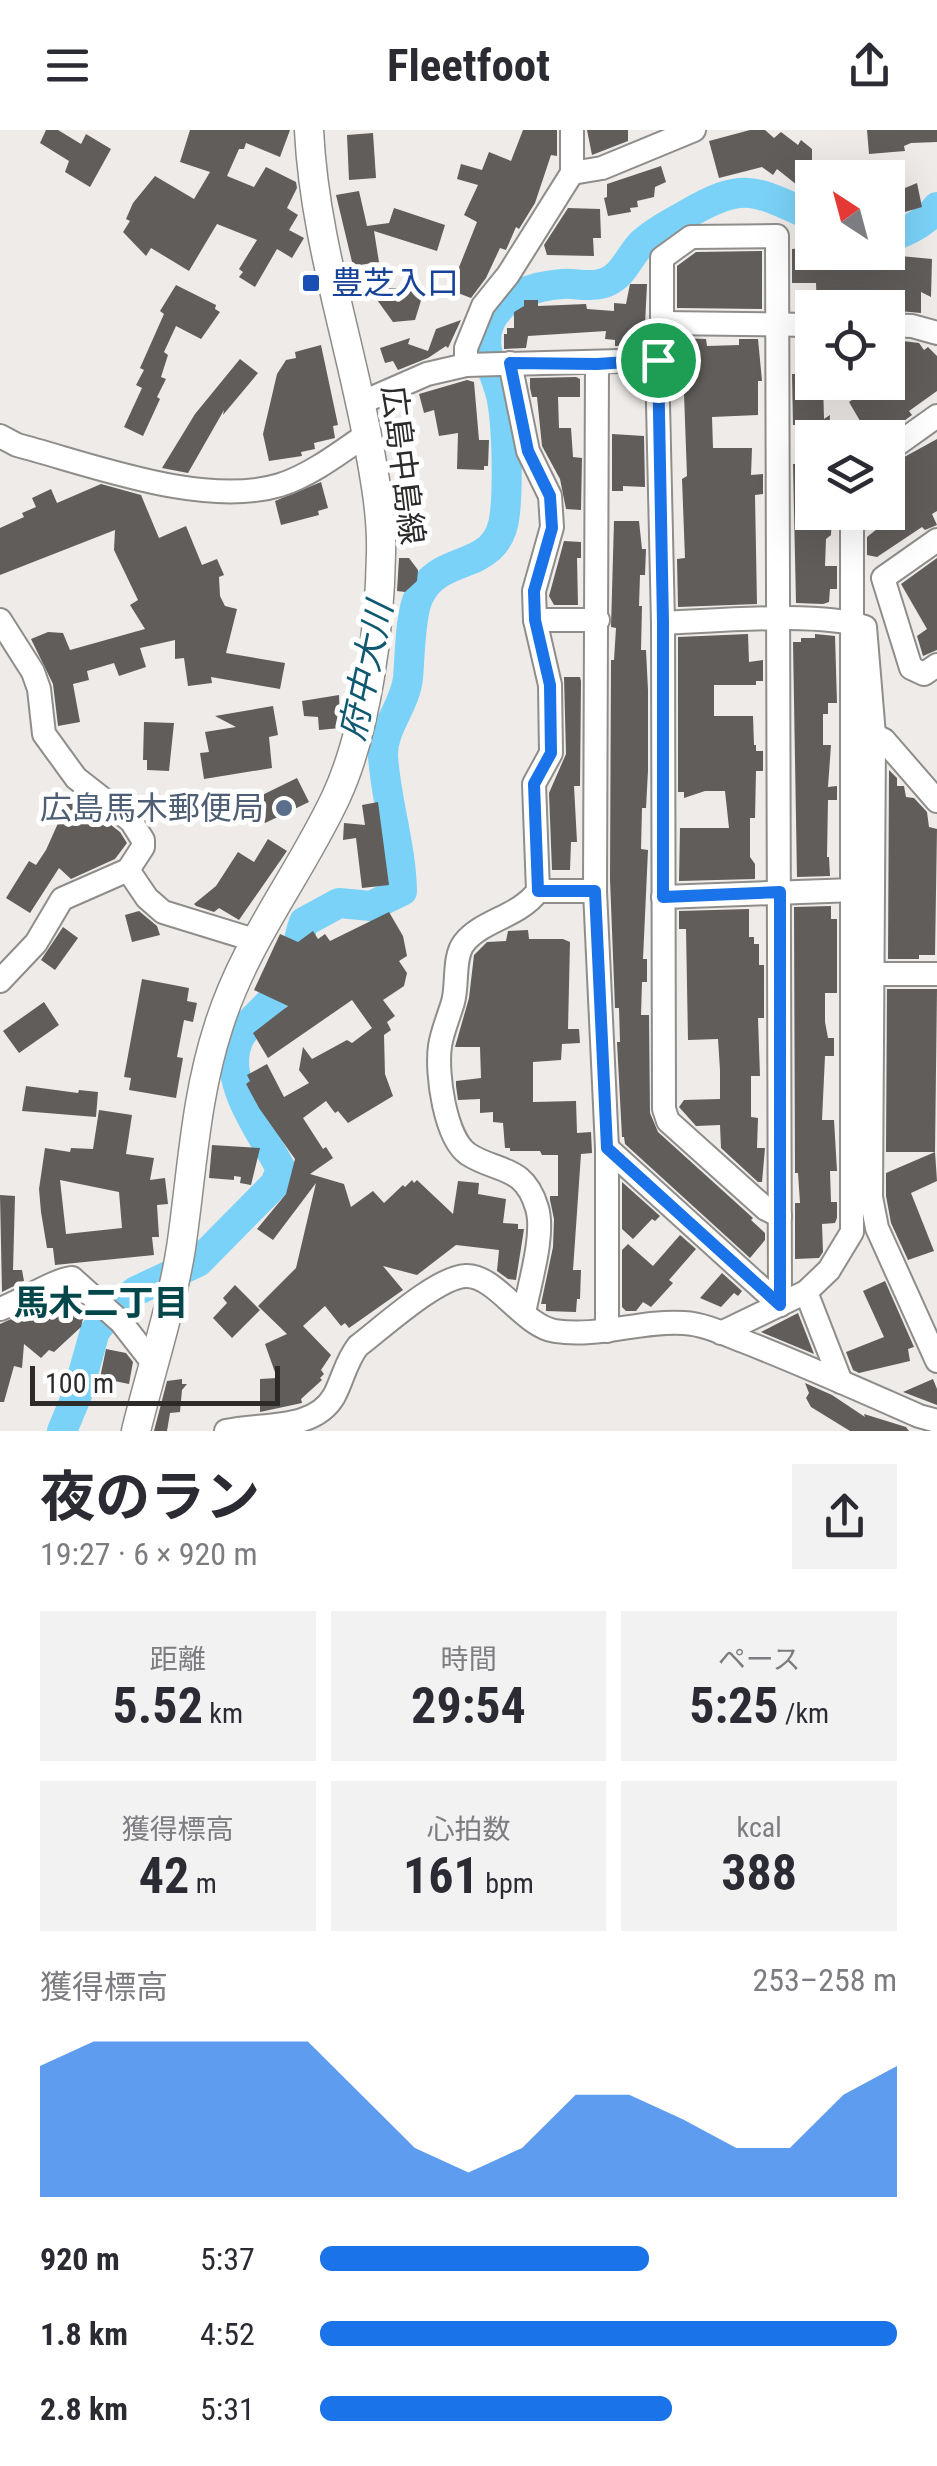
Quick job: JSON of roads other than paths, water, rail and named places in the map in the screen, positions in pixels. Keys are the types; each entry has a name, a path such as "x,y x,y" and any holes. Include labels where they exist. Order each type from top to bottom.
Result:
{"main road":[{"name":"広島中島線","path":"136,1431 173,1291 196,1122 228,998 254,940 336,796 361,726 381,553 380,516 362,402 335,297 309,130"}],"street":[{"path":"524,1313 540,1224 536,1205 520,1177 468,1154 454,1138 443,1100 440,1047 456,992 459,952 466,940 529,904 538,891 534,784 551,753 550,685 535,620 534,591 552,528 550,496 489,364 466,348 483,306 508,275 572,173 572,130"},
{"path":"572,173 602,168 694,130"},
{"path":"780,1216 766,1209 668,1121 664,1109 658,360 662,258 691,237 777,236 776,620 780,892 780,1216 780,1305"},
{"path":"662,323 795,325"},
{"path":"905,326 937,333"},
{"path":"362,402 427,374 489,364 658,360"},
{"path":"597,364 595,891 607,1148 607,1331"},
{"path":"905,439 937,416"},
{"path":"0,436 171,486 227,490 279,485 333,457 366,434"},
{"path":"721,1333 806,1292 829,1270 852,1232 852,530"},
{"path":"937,540 882,578 911,668 924,674 937,665"},
{"path":"0,620 33,672 44,734 76,778 131,821 143,840 128,870 62,899 36,943 0,980"},
{"path":"535,620 598,620"},
{"path":"663,623 776,620 852,622 866,627 874,735 871,1197 876,1228 937,1361"},
{"path":"874,735 884,740 937,801"},
{"path":"128,870 147,898 163,912 254,940"},
{"path":"663,897 854,890"},
{"path":"538,891 595,891"},
{"path":"874,974 937,974"},
{"path":"607,1148 780,1305"},
{"path":"852,1232 876,1228"},
{"path":"226,1431 305,1422 320,1415 334,1398 349,1357 358,1346 444,1282 463,1275 476,1277 539,1326 555,1331 607,1331 688,1323 937,1421"},
{"path":"0,1309 28,1299 63,1278 72,1278 121,1322 154,1363"},
{"path":"806,1292 841,1382"}],"waterway":[{"name":"府中大川","path":"62,1431 95,1331 113,1309 136,1291 198,1262 275,1184 281,1169 246,1107 234,1057 242,1033 287,981 304,922 339,903 371,906 402,891 383,756 386,736 406,688 416,604 429,582 441,572 492,546 505,513 504,412 486,341 491,320 512,298 532,290 608,281 620,273 652,235 723,197 736,193 762,195 795,208"},
{"name":"府中大川","path":"905,230 937,207"}],"place":[{"name":"豊芝入口","path":"311,283"},
{"name":"広島馬木郵便局","path":"284,808"}],"district":[{"name":"馬木二丁目","path":"101,1303"}]}
